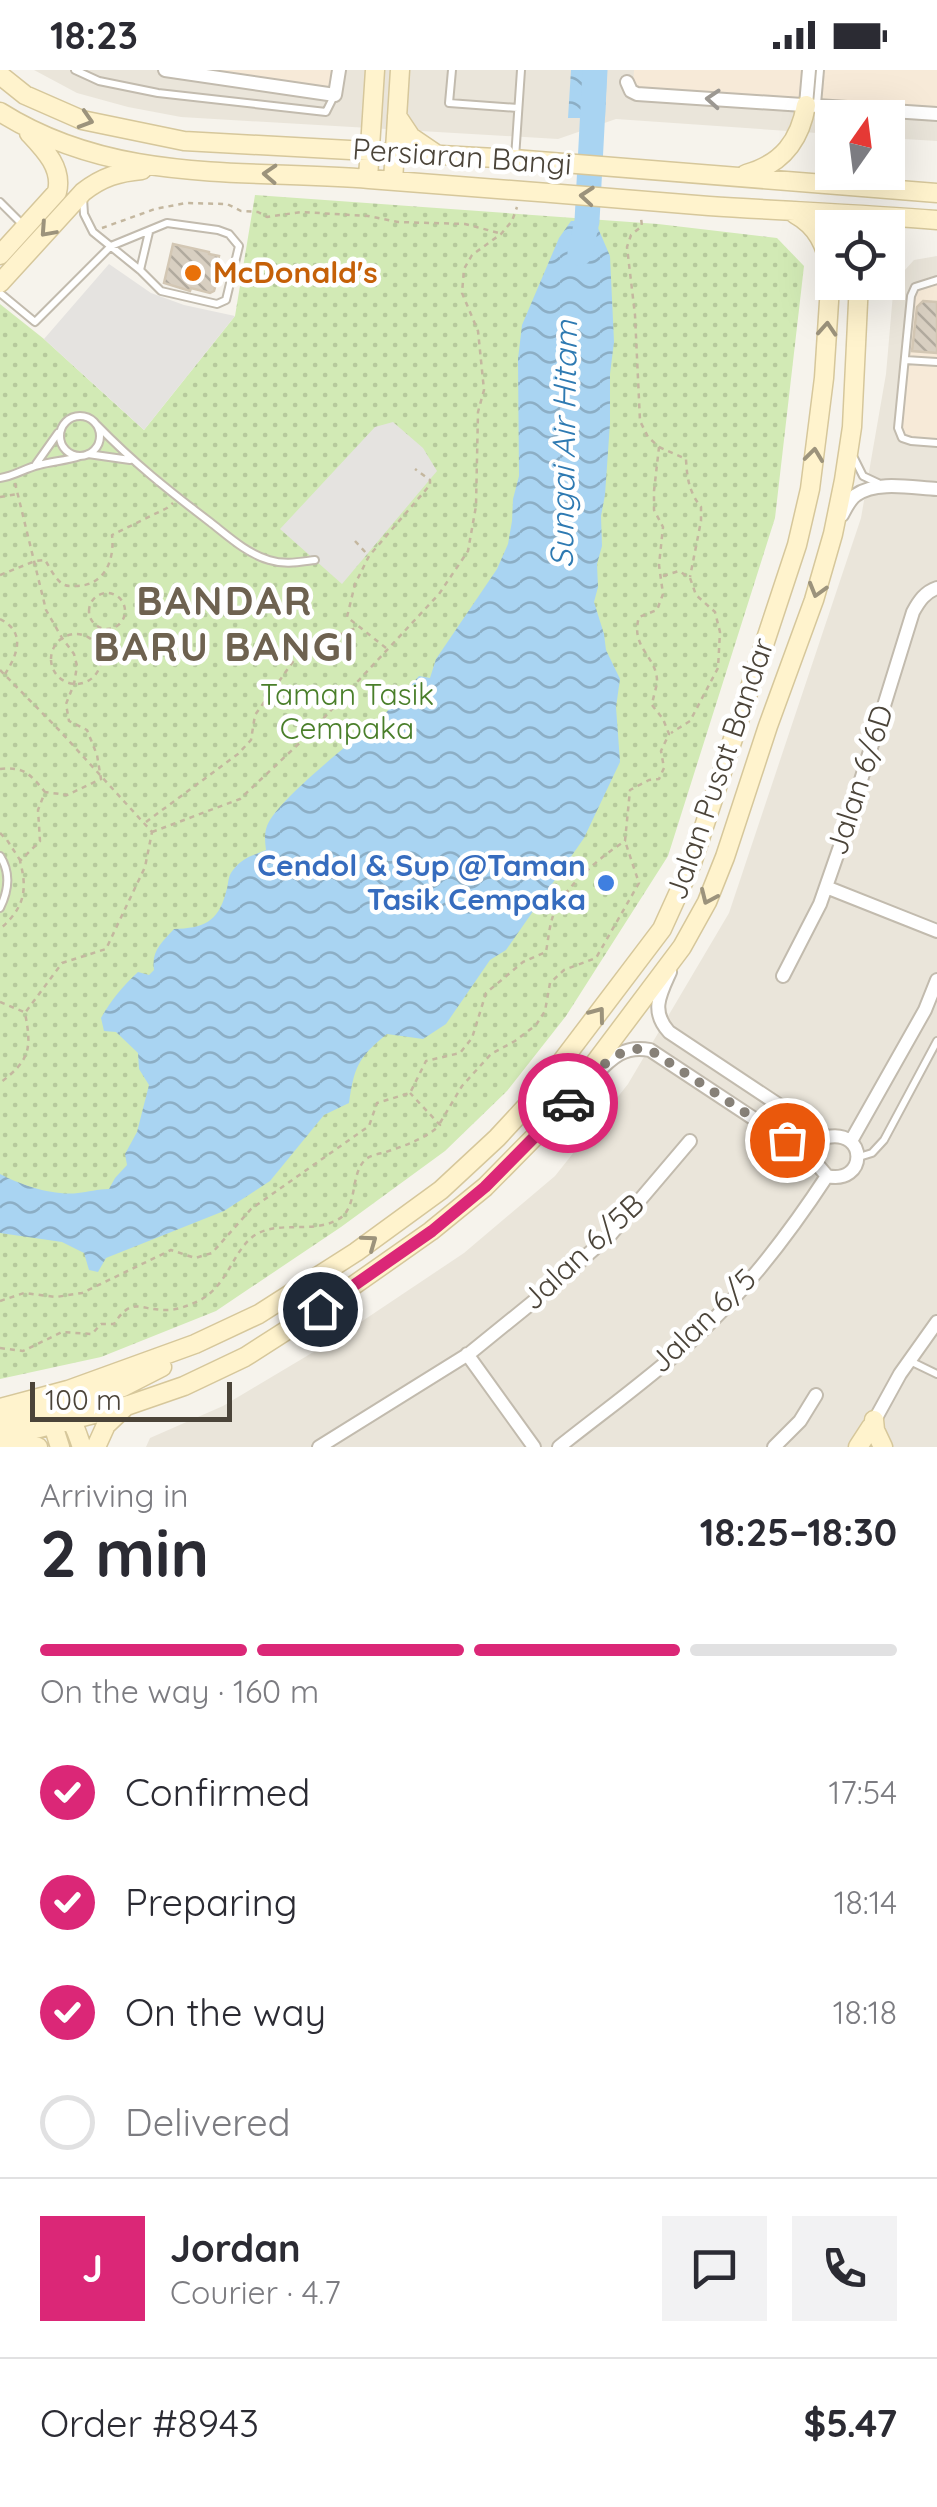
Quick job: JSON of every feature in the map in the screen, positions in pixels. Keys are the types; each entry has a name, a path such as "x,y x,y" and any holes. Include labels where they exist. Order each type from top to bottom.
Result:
{"main road":[{"path":"368,178 375,70"},
{"path":"394,181 400,70"},
{"name":"Persiaran Bangi","path":"0,75 25,96 82,120 184,141 514,159 815,182"},
{"path":"736,176 781,158 796,140 812,105"},
{"name":"Persiaran Bangi","path":"0,112 26,129 86,152 157,168 368,178 546,192 630,206 792,212 815,217"},
{"path":"320,148 353,136 373,112"},
{"path":"397,116 411,136 436,154"},
{"path":"26,129 42,147 71,195"},
{"path":"0,255 25,227 71,195 110,176 157,168"},
{"name":"Persiaran Bangi","path":"900,190 937,193"},
{"path":"0,283 71,195"},
{"path":"792,212 815,231"},
{"path":"905,222 912,218"},
{"name":"Persiaran Bangi","path":"905,219 937,220"},
{"name":"Jalan Pusat Bandar","path":"0,1408 68,1390 195,1344 258,1314 356,1252 440,1190 534,1098 662,929 692,863 798,545 810,490 830,300"},
{"name":"Jalan Pusat Bandar","path":"0,1440 61,1419 129,1405 184,1386 246,1356 432,1231 485,1187 555,1116 682,947 707,902 725,857 814,600 832,534 852,427 858,300"},
{"path":"60,1447 61,1419 76,1402 123,1387 195,1344"},
{"path":"96,1447 106,1425 129,1405"},
{"path":"0,1420 40,1412 61,1419 82,1447"},
{"path":"858,1447 873,1423"},
{"path":"873,1423 883,1447"},
{"path":"0,1440 38,1447"}],"street":[{"path":"165,70 335,95 339,70"},
{"path":"809,70 812,105"},
{"path":"628,76 631,91 637,94 937,114"},
{"name":"Jalan Pusat Bandar","path":"832,534 853,497 865,490 892,486 937,489"},
{"name":"Jalan 6/6D","path":"783,976 820,904 913,612 930,590 937,588"},
{"path":"826,887 937,931"},
{"path":"682,947 658,999 660,1022 668,1032 827,1137"},
{"path":"851,1141 926,1010 937,980"},
{"path":"555,1116 617,1054 638,1047 650,1050 815,1159"},
{"path":"837,1135 851,1141 858,1157 848,1174 836,1178 820,1170 816,1151 827,1137 837,1135"},
{"name":"Jalan 6/5B","path":"319,1447 467,1354 544,1293 611,1234 690,1142"},
{"name":"Jalan 6/5","path":"559,1447 691,1341 790,1230 827,1176"},
{"path":"866,1447 873,1423 909,1360 937,1322"},
{"path":"467,1354 534,1447"},
{"path":"774,1447 800,1421 816,1395"}],"lane":[{"path":"75,70 98,81 158,93 326,112 335,95"},
{"path":"452,70 449,103 518,108"},
{"path":"514,159 520,70"},
{"path":"812,105 820,70"},
{"path":"0,293 35,322 111,246 167,224 218,230 236,240 226,300 217,304 162,291 140,270 111,246 92,232 71,195"},
{"path":"0,202 25,227"},
{"path":"140,270 149,231"},
{"path":"937,280 915,287 911,296 898,428 902,438 937,444"},
{"path":"906,360 937,362"},
{"path":"36,465 68,419 87,417 131,460 245,550 289,564 315,560"},
{"path":"0,478 36,465 85,455 98,445 97,425"},
{"name":"Jalan Pusat Bandar","path":"852,427 858,471 868,480 892,486"},
{"path":"61,430 64,448 75,455 131,460"},
{"path":"0,856 8,879 0,908"},
{"path":"858,1157 872,1153 884,1140 937,1040"},
{"path":"909,1360 937,1374"}],"path":[{"path":"152,832 240,799 307,736 440,594 468,551 476,506 478,412 484,390 478,332 462,293 464,269 472,254 501,234 512,221 518,206 510,202"},
{"path":"92,232 155,208 186,203 227,204 267,217 300,212 465,224 501,234"},
{"path":"0,1348 24,1352 62,1332 92,1334 101,1324 114,1324 133,1305 167,1310 189,1306 224,1280 254,1236 284,1227 301,1228 339,1220 350,1208 367,1157 428,1136 440,1124 462,1086 491,1054 536,1026 545,1011 550,983 564,970 596,958 640,883 624,841 630,790 659,779 664,768 661,751 669,734 690,721 718,668 720,632 715,612 696,595 690,578 701,507 692,496 686,477 686,459 659,447 640,422 627,248 631,235 642,226 642,216 630,206"},
{"path":"659,447 654,510 663,527 659,565 663,594 657,610 639,617 636,626 640,647 657,679 652,704 669,734"},
{"path":"387,648 347,617 355,584 369,556 430,485 430,480 415,469"},
{"path":"12,476 46,610 74,654 77,666 66,704 70,721 87,730 101,779"},
{"path":"0,497 18,494"},
{"path":"0,574 45,560 59,582 67,586 90,584 108,567 114,550 112,535 178,499"},
{"path":"354,541 369,556"},
{"path":"661,577 678,572 690,578"},
{"path":"111,594 122,600 126,612 121,624 103,630 92,623 88,610 98,595 111,594"},
{"path":"0,619 15,630 18,643 14,660 2,673 152,832"},
{"path":"144,824 251,740 255,715 297,656 358,627"},
{"path":"77,634 97,645 100,668 96,675 74,684 60,678 52,665 53,650 62,638 77,634"},
{"path":"0,769 28,772 45,792 68,795 101,779"},
{"path":"20,860 40,841 38,810 45,792"},
{"path":"0,1083 20,1068 30,1041 26,1012 62,964 106,949 146,866 152,832"},
{"path":"0,834 20,860 24,877 23,897 15,916 0,929"},
{"path":"0,1301 24,1293 56,1298 82,1293 171,1250 195,1258 212,1254 251,1209 369,1126 377,1103 410,1093 426,1062 460,1053 472,1038 486,993 523,962 546,952 552,916 566,895 604,854 624,841"},
{"path":"0,1002 26,1012"},
{"path":"410,1093 440,1124"}],"shaded area":[{"path":"34,70 937,70 937,141 905,139 905,100 815,100 815,133 616,119 558,139 181,117 77,93"},
{"path":"207,70 334,70 331,88"},
{"path":"634,70 937,70 937,111 905,109 905,100 815,102 639,89 633,85"},
{"path":"937,256 937,1447 146,1447 150,1438 223,1406 337,1338 464,1253 555,1176 628,1084 729,913 861,518 886,374 892,300 905,300 905,270 914,260"},
{"path":"109,264 151,293 235,316 144,430 44,339"},
{"path":"937,283 937,441 912,439 901,428 915,296 919,289"},
{"path":"393,422 423,448 437,471 342,584 280,529 375,427"}],"green space":[{"name":"Taman Tasik Cempaka","path":"255,195 658,224 777,238 804,266 775,518 668,856 566,1016 507,1091 445,1151 216,1311 101,1357 0,1379 0,304 144,430 235,316"}],"water":[{"path":"571,70 607,70 605,118 568,118"},
{"path":"571,221 587,221 598,228 610,256 614,342 602,546 594,602 606,650 620,679 616,707 620,762 584,838 506,950 490,960 446,1024 423,1039 387,1034 377,1042 359,1064 349,1103 324,1115 270,1181 224,1211 106,1258 98,1272 89,1270 84,1253 62,1242 0,1233 0,1174 38,1189 78,1193 109,1189 127,1165 125,1154 137,1132 149,1085 139,1069 138,1053 116,1032 104,1031 101,1018 105,1011 138,972 149,975 154,970 156,952 174,929 201,925 214,917 233,870 266,850 267,826 283,803 373,727 419,676 430,678 436,659 497,569 508,544 519,476 518,359 522,325 559,238"}],"building":[{"name":"McDonald's","path":"173,244 219,256 222,263 214,291 190,291 164,283"},
{"path":"923,301 937,302 937,353 912,351 917,307"}],"waterway":[{"name":"Sungai Air Hitam","path":"580,253 587,221 595,70"}],"way so far":[{"path":"568,1103 617,1054 638,1047 650,1050 787,1140"}],"place":[{"name":"McDonald's","path":"193,273"},
{"name":"Cendol & Sup @Taman Tasik Cempaka","path":"606,883"}],"district":[{"name":"BANDAR BARU BANGI","path":"225,624"}],"route":[{"path":"320,1309 432,1231 485,1187 568,1103"}]}
